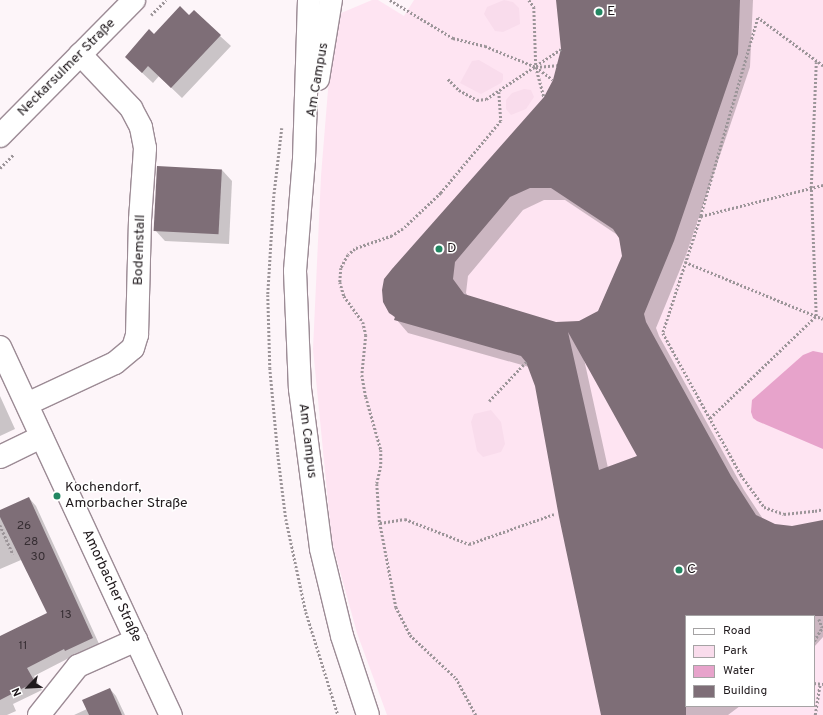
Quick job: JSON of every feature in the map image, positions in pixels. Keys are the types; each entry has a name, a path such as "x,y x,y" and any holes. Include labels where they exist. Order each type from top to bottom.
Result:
{"street":[{"name":"Neckarsulmer Straße","path":"0,136 134,0"},
{"name":"Am Campus","path":"309,0 304,159 295,271 300,389 321,549 342,636 368,715"},
{"name":"Am Campus","path":"304,159 331,0"},
{"name":"Bodemstall","path":"27,404 115,363 133,348 137,334 140,220 145,148 142,133 132,108 80,54"},
{"name":"Amorbacher Straße","path":"0,347 172,715"},
{"path":"0,457 41,437"},
{"path":"39,715 78,666 136,640"}],"path":[{"path":"390,0 453,38 485,46 536,67 553,80"},
{"path":"529,0 534,7 536,67 544,97"},
{"path":"823,66 758,18 701,216 663,333 740,475 764,507 784,514 815,511 823,508"},
{"path":"448,79 459,90 476,100 486,99 499,92 561,49"},
{"path":"710,418 816,316 811,188 816,61"},
{"path":"536,67 557,65"},
{"path":"476,715 456,678 410,635 396,607 380,523 377,484 381,466 381,450 366,398 362,375 366,335 363,322 344,296 340,282 341,268 348,255 355,249 392,236 403,229 441,193 500,121 499,92"},
{"path":"701,216 823,185"},
{"path":"685,262 823,319"},
{"path":"488,401 526,362"},
{"path":"380,523 405,519 469,544 554,514"},
{"path":"0,525 13,554"},
{"path":"815,639 822,627 819,619"},
{"path":"814,715 822,685"}],"shaded area":[{"path":"372,0 378,0 404,16 414,0 823,0 823,715 387,715 357,633 332,542 313,349 321,176 334,16"}],"green space":[{"path":"504,0 513,2 519,8 520,24 503,32 495,31 484,14 487,7"},
{"path":"479,60 503,74 503,80 501,83 481,94 460,83 472,61"},
{"path":"524,89 531,90 534,97 526,109 511,115 506,109 506,100 512,93"},
{"path":"491,410 501,422 505,444 501,452 483,457 477,451 471,422 474,414"}],"water":[{"path":"813,351 823,353 823,449 757,421 753,418 751,412 752,400 803,355"}],"building":[{"path":"556,0 740,0 738,54 674,241 644,314 646,322 731,476 756,515 775,524 792,526 823,520 823,616 685,615 686,715 601,715 559,517 535,386 526,362 521,356 394,320 395,317 389,313 383,302 382,290 384,279 544,97 553,80 561,49","holes":["530,188 551,188 613,229 619,238 622,256 598,311 579,321 556,322 464,294 453,279 455,262 510,197","568,332 637,456 599,470"]},
{"path":"180,6 189,15 194,10 221,35 171,88 148,66 142,73 125,57 149,29 154,34"},
{"path":"157,166 222,169 219,234 154,231"},
{"path":"29,497 93,638 65,651 64,649 27,668 35,682 0,700 0,636 47,613 0,517 0,510"},
{"path":"110,688 122,715 89,715 82,700"}],"place":[{"name":"E","path":"599,12"},
{"name":"D","path":"439,249"},
{"name":"Kochendorf, Amorbacher Straße","path":"57,496"},
{"name":"C","path":"679,570"}]}
